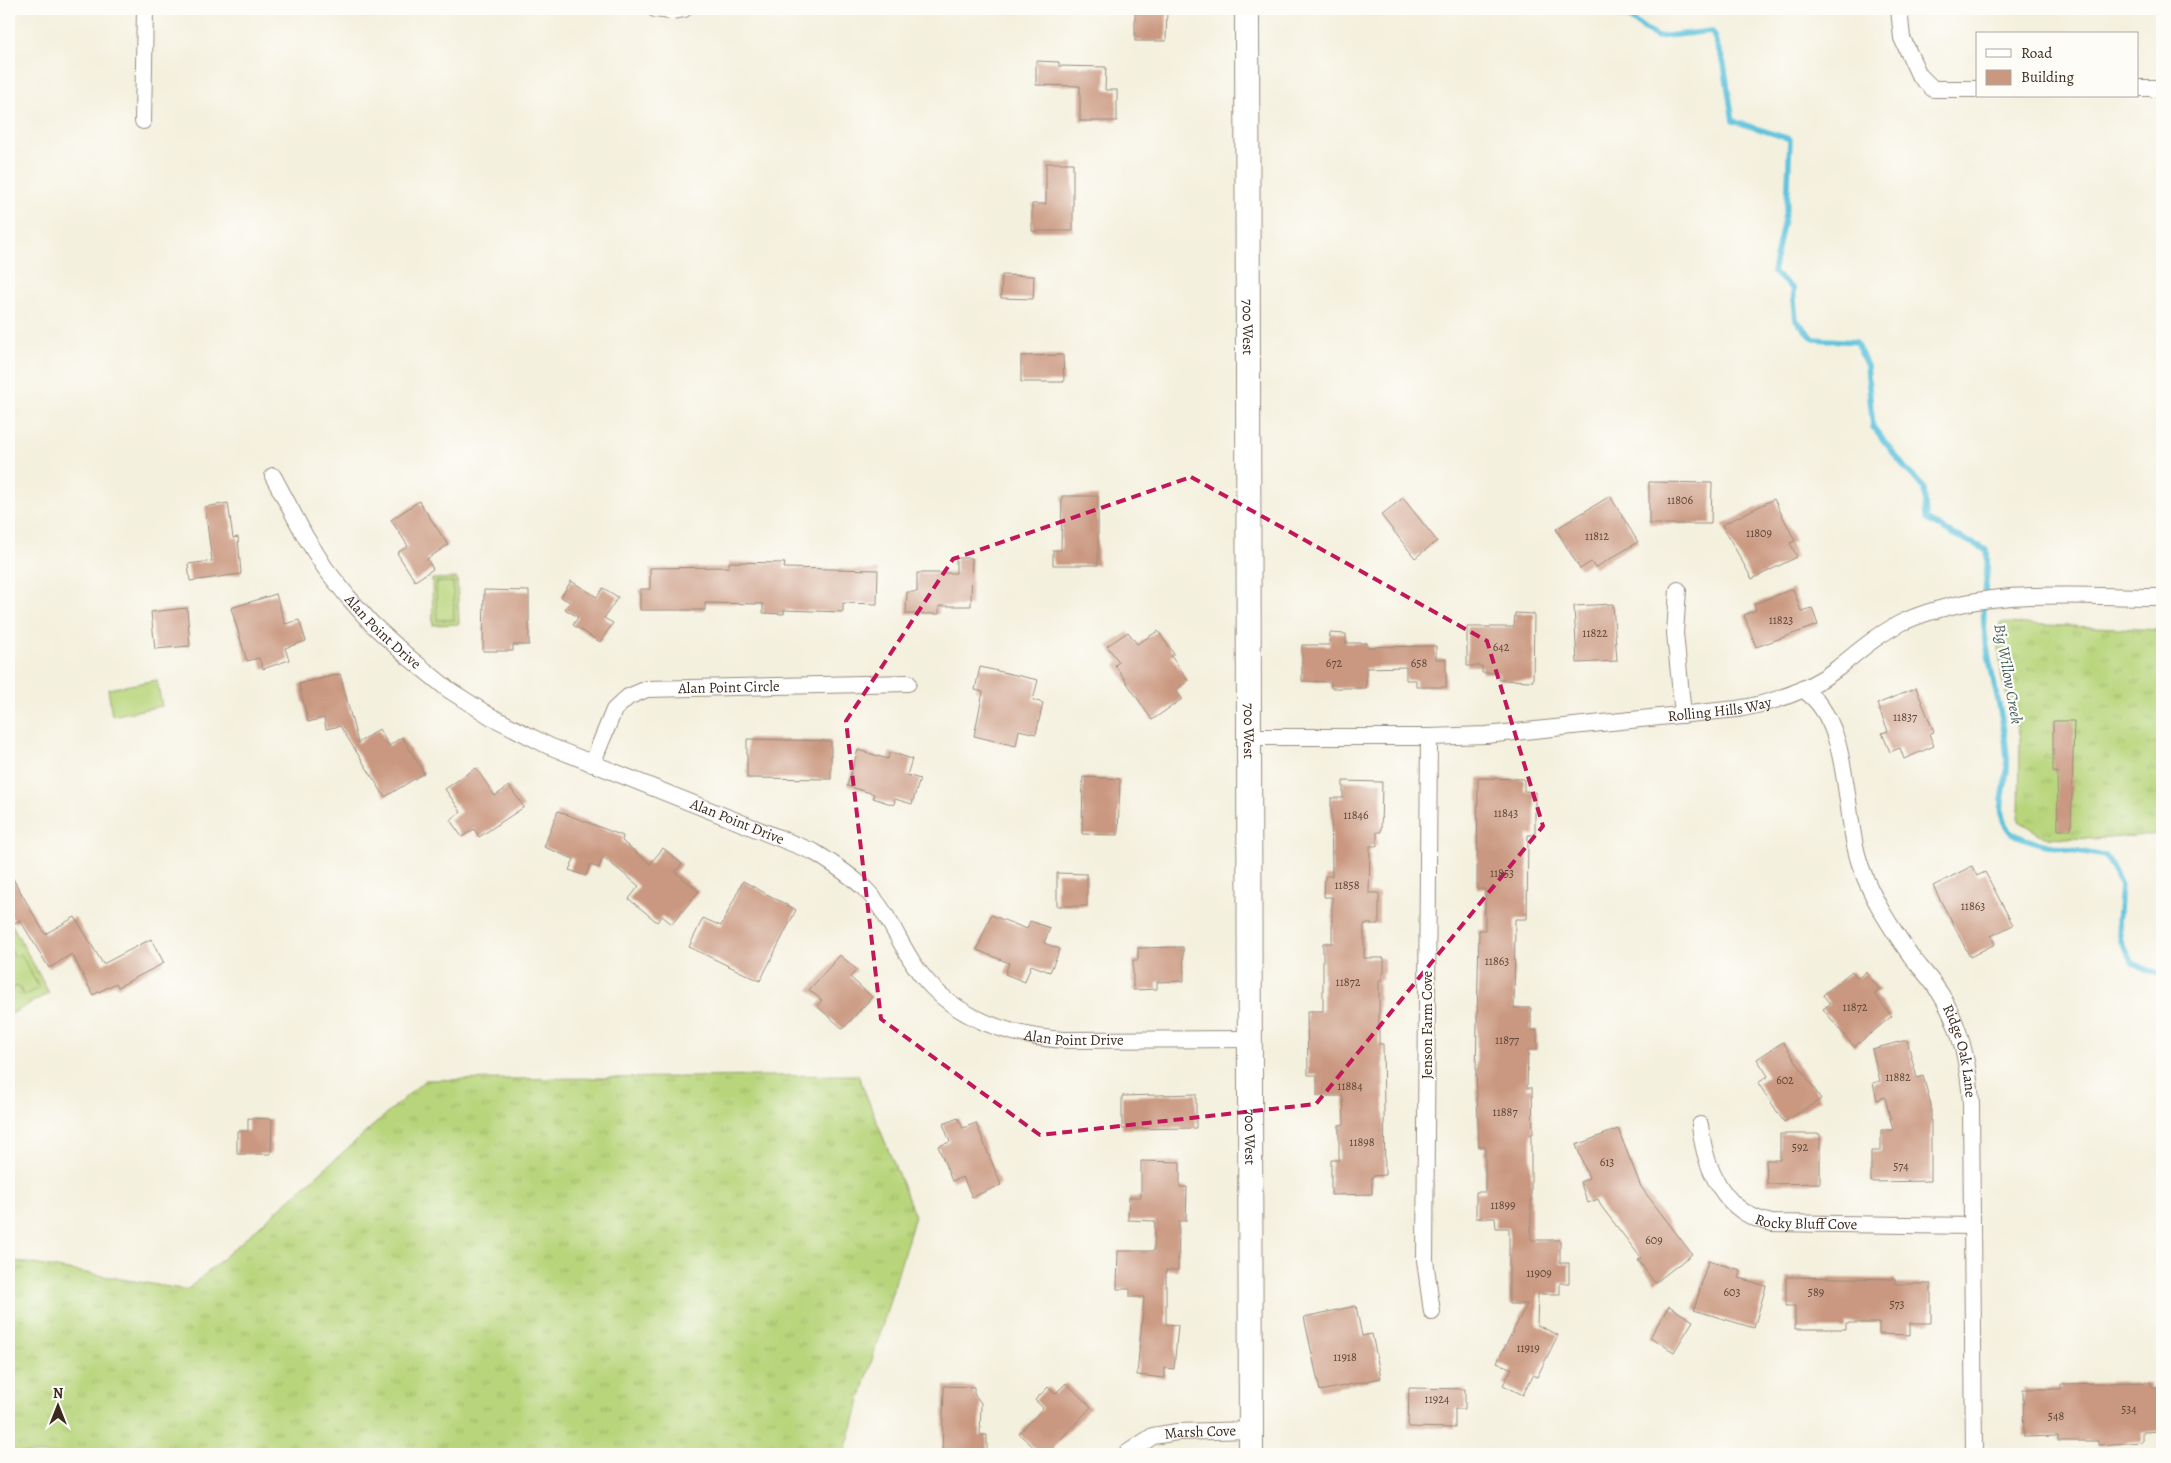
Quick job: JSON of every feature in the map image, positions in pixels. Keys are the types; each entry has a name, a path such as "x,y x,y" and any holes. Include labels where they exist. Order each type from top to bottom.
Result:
{"street":[{"path":"143,121 145,9"},
{"path":"655,9 671,11 684,9"},
{"name":"700 West","path":"1248,9 1246,147 1250,737 1251,1454"},
{"path":"1899,9 1902,38 1920,75 1933,89 1976,89"},
{"path":"2138,88 2162,88"},
{"name":"Alan Point Drive","path":"273,476 305,536 326,568 372,624 442,685 490,716 525,735 592,764 814,852 842,870 866,890 886,915 920,973 944,998 973,1018 1004,1031 1034,1038 1064,1040 1250,1039"},
{"path":"1678,590 1675,633 1683,715"},
{"name":"Rolling Hills Way","path":"1250,737 1429,737 1542,730 1756,706 1802,689 1837,669 1878,636 1903,622 1940,608 2002,596 2162,596"},
{"name":"Alan Point Circle","path":"592,764 614,710 628,697 647,688 908,684"},
{"name":"Ridge Oak Lane","path":"1802,689 1814,696 1831,727 1838,746 1854,846 1869,887 1895,932 1943,997 1959,1034 1970,1080 1974,1454"},
{"name":"Jenson Farm Cove","path":"1429,737 1425,1260 1432,1312"},
{"name":"Rocky Bluff Cove","path":"1700,1125 1706,1160 1723,1194 1732,1204 1752,1218 1772,1223 1972,1226"},
{"name":"Marsh Cove","path":"1126,1454 1152,1436 1177,1432 1251,1430"}],"highlighted area":[{"path":"1191,477 1487,641 1543,826 1316,1104 1040,1135 881,1019 846,721 953,559"}],"green space":[{"path":"457,578 459,624 433,625 432,579"},
{"path":"436,582 453,582 454,620 437,620"},
{"path":"2000,623 2162,630 2162,834 2093,839 2044,837 2019,821 2020,738 2002,679 1999,649"},
{"path":"157,680 162,706 112,716 108,689"},
{"path":"9,919 49,993 9,1015"},
{"path":"9,946 15,957 21,954 39,988 24,995 18,985 9,991"},
{"path":"858,1075 915,1216 844,1454 9,1454 9,1260 187,1290 425,1080"}],"building":[{"path":"1135,9 1167,9 1166,41 1135,41"},
{"path":"1036,61 1059,62 1059,66 1106,67 1105,90 1117,90 1117,121 1080,121 1080,86 1036,85"},
{"path":"1046,163 1073,163 1073,231 1032,231 1032,204 1046,204"},
{"path":"1002,275 1034,276 1033,299 1001,298"},
{"path":"1063,355 1064,382 1021,382 1021,356"},
{"path":"1649,482 1712,483 1711,524 1649,524"},
{"path":"1062,496 1098,496 1098,565 1053,565 1053,550 1061,550"},
{"path":"1610,496 1638,542 1595,568 1591,562 1580,569 1556,529"},
{"path":"1403,498 1437,541 1415,558 1381,515"},
{"path":"1774,499 1795,541 1790,543 1797,557 1752,579 1722,525"},
{"path":"419,501 448,545 427,559 433,569 415,581 397,553 408,546 391,520"},
{"path":"228,503 233,538 238,537 241,574 190,581 188,564 212,561 205,507"},
{"path":"956,558 972,558 971,606 939,606 939,614 906,614 907,592 917,592 917,573 956,573"},
{"path":"729,562 785,563 784,568 878,570 877,604 843,603 843,612 784,610 784,614 763,613 763,604 705,603 705,610 640,610 640,589 650,589 650,568 729,567"},
{"path":"571,581 597,597 603,588 618,597 604,618 613,623 600,642 573,625 578,617 565,609 570,602 561,597"},
{"path":"1793,589 1801,611 1812,608 1818,625 1756,647 1744,615 1756,610 1754,604"},
{"path":"484,590 529,591 529,645 513,645 513,651 483,651"},
{"path":"276,594 285,624 299,620 306,641 285,648 289,660 263,669 259,658 247,661 231,608"},
{"path":"1613,604 1617,661 1577,663 1574,606"},
{"path":"187,608 190,646 155,649 151,612"},
{"path":"1515,613 1534,614 1533,681 1499,680 1499,673 1482,673 1482,666 1467,666 1467,627 1514,627"},
{"path":"1158,631 1174,654 1171,656 1188,681 1176,690 1182,699 1152,720 1115,665 1119,662 1107,646 1128,632 1137,644"},
{"path":"1330,633 1346,634 1346,643 1367,643 1367,647 1436,646 1436,659 1446,659 1446,687 1416,687 1416,680 1406,680 1406,667 1366,668 1366,688 1331,688 1331,682 1302,681 1302,645 1329,645"},
{"path":"980,667 1038,680 1033,700 1043,703 1036,734 1019,730 1016,746 974,736 983,692 975,690"},
{"path":"340,674 358,743 379,729 389,746 402,737 424,773 385,797 340,726 326,729 324,718 308,722 299,684"},
{"path":"1916,688 1934,732 1929,734 1934,746 1904,759 1900,748 1890,752 1882,733 1888,731 1877,704"},
{"path":"2053,721 2074,721 2071,830 2058,830 2057,772 2053,772"},
{"path":"747,739 831,741 831,779 747,778"},
{"path":"858,750 888,759 890,752 912,759 907,775 920,779 912,804 895,799 894,805 873,798 874,794 847,786"},
{"path":"476,768 495,796 509,786 524,807 479,837 474,829 462,837 450,820 461,812 445,789"},
{"path":"1083,777 1120,779 1118,835 1082,834"},
{"path":"1478,778 1524,779 1524,791 1535,792 1535,835 1528,835 1527,919 1515,919 1514,1008 1531,1008 1531,1030 1537,1030 1537,1050 1528,1050 1527,1088 1532,1088 1533,1134 1531,1134 1531,1240 1560,1240 1560,1263 1569,1263 1569,1283 1560,1283 1560,1294 1538,1294 1537,1325 1558,1335 1537,1377 1533,1375 1523,1395 1503,1385 1512,1369 1497,1362 1527,1304 1509,1304 1509,1228 1496,1228 1495,1218 1476,1218 1476,1192 1485,1192 1485,1147 1479,1147 1476,1071 1479,930 1485,930 1485,889 1477,889"},
{"path":"1343,781 1382,782 1381,832 1377,832 1377,846 1370,846 1369,893 1379,893 1379,924 1364,924 1364,958 1384,958 1384,973 1382,973 1382,980 1379,980 1379,1044 1383,1044 1385,1175 1372,1176 1372,1194 1331,1195 1331,1160 1339,1160 1339,1125 1344,1124 1343,1096 1317,1096 1317,1075 1308,1075 1307,1011 1323,1011 1323,943 1332,943 1332,897 1324,897 1325,876 1332,876 1331,798 1343,798"},
{"path":"558,811 623,836 622,841 650,864 663,848 682,864 675,872 699,891 672,924 662,916 657,922 629,899 639,886 603,857 599,868 590,865 586,876 569,870 574,859 544,847"},
{"path":"1972,866 1977,876 1985,872 2013,925 1991,936 1995,944 1970,957 1933,886"},
{"path":"9,872 45,934 75,917 103,964 151,939 164,963 118,987 116,983 93,995 72,954 49,968 20,920 15,923 9,913"},
{"path":"1057,873 1087,874 1087,906 1057,906"},
{"path":"743,881 796,910 760,981 689,947 703,918 721,926"},
{"path":"991,915 1027,929 1030,921 1050,928 1044,943 1060,949 1050,972 1031,965 1025,982 1005,974 1009,963 977,950"},
{"path":"1183,947 1184,981 1157,982 1157,989 1133,990 1133,960 1138,960 1138,948"},
{"path":"840,955 857,970 850,977 872,997 843,1029 817,1006 822,1000 809,990"},
{"path":"1852,971 1858,978 1866,972 1880,990 1874,994 1892,1016 1854,1047 1823,1009 1830,1004 1823,995"},
{"path":"1907,1040 1917,1078 1923,1076 1931,1105 1931,1181 1871,1182 1871,1151 1881,1151 1881,1130 1893,1130 1885,1097 1877,1100 1873,1083 1880,1081 1872,1049"},
{"path":"1783,1042 1821,1099 1784,1122 1758,1083 1768,1076 1757,1059"},
{"path":"1196,1094 1196,1128 1122,1129 1122,1096"},
{"path":"248,1118 272,1119 271,1154 237,1154 237,1131 248,1131"},
{"path":"958,1118 963,1128 976,1123 1001,1185 972,1197 963,1177 952,1181 938,1146 950,1142 943,1124"},
{"path":"1618,1129 1641,1187 1692,1254 1655,1283 1638,1260 1641,1258 1601,1206 1598,1199 1588,1203 1580,1182 1589,1178 1576,1145"},
{"path":"1780,1134 1820,1134 1820,1183 1767,1184 1766,1160 1780,1160"},
{"path":"1141,1161 1180,1162 1180,1187 1187,1187 1186,1221 1179,1221 1178,1270 1166,1270 1166,1324 1178,1325 1174,1369 1165,1368 1165,1378 1137,1375 1144,1297 1130,1297 1130,1289 1117,1289 1118,1251 1154,1251 1155,1221 1128,1220 1129,1197 1141,1197"},
{"path":"1708,1261 1741,1270 1739,1278 1766,1286 1754,1328 1694,1310"},
{"path":"1786,1277 1895,1279 1895,1284 1931,1284 1931,1323 1910,1323 1910,1335 1879,1334 1879,1323 1846,1323 1846,1329 1795,1329 1795,1306 1786,1306"},
{"path":"1356,1306 1362,1336 1372,1334 1381,1378 1320,1391 1304,1317"},
{"path":"1669,1306 1693,1321 1674,1352 1650,1337"},
{"path":"2151,1382 2151,1387 2162,1387 2162,1431 2142,1432 2142,1442 2098,1445 2098,1441 2058,1441 2058,1436 2024,1437 2023,1389 2061,1389 2061,1384"},
{"path":"1066,1383 1091,1407 1047,1454 1041,1454 1019,1434 1043,1408 1035,1400 1048,1387 1055,1394"},
{"path":"944,1386 974,1387 974,1394 981,1403 980,1435 987,1435 987,1454 942,1454"},
{"path":"1409,1388 1465,1389 1465,1409 1455,1409 1455,1428 1408,1427"}],"waterway":[{"name":"Big Willow Creek","path":"1616,9 1657,37 1712,31 1724,64 1733,121 1790,139 1787,205 1773,272 1793,289 1796,320 1814,339 1856,342 1867,366 1873,427 1906,469 1924,488 1926,519 1952,534 1987,550 1984,625 2006,749 2007,767 2002,799 2004,822 2008,829 2026,839 2054,847 2106,856 2121,885 2118,923 2121,941 2133,963 2162,976"}]}
